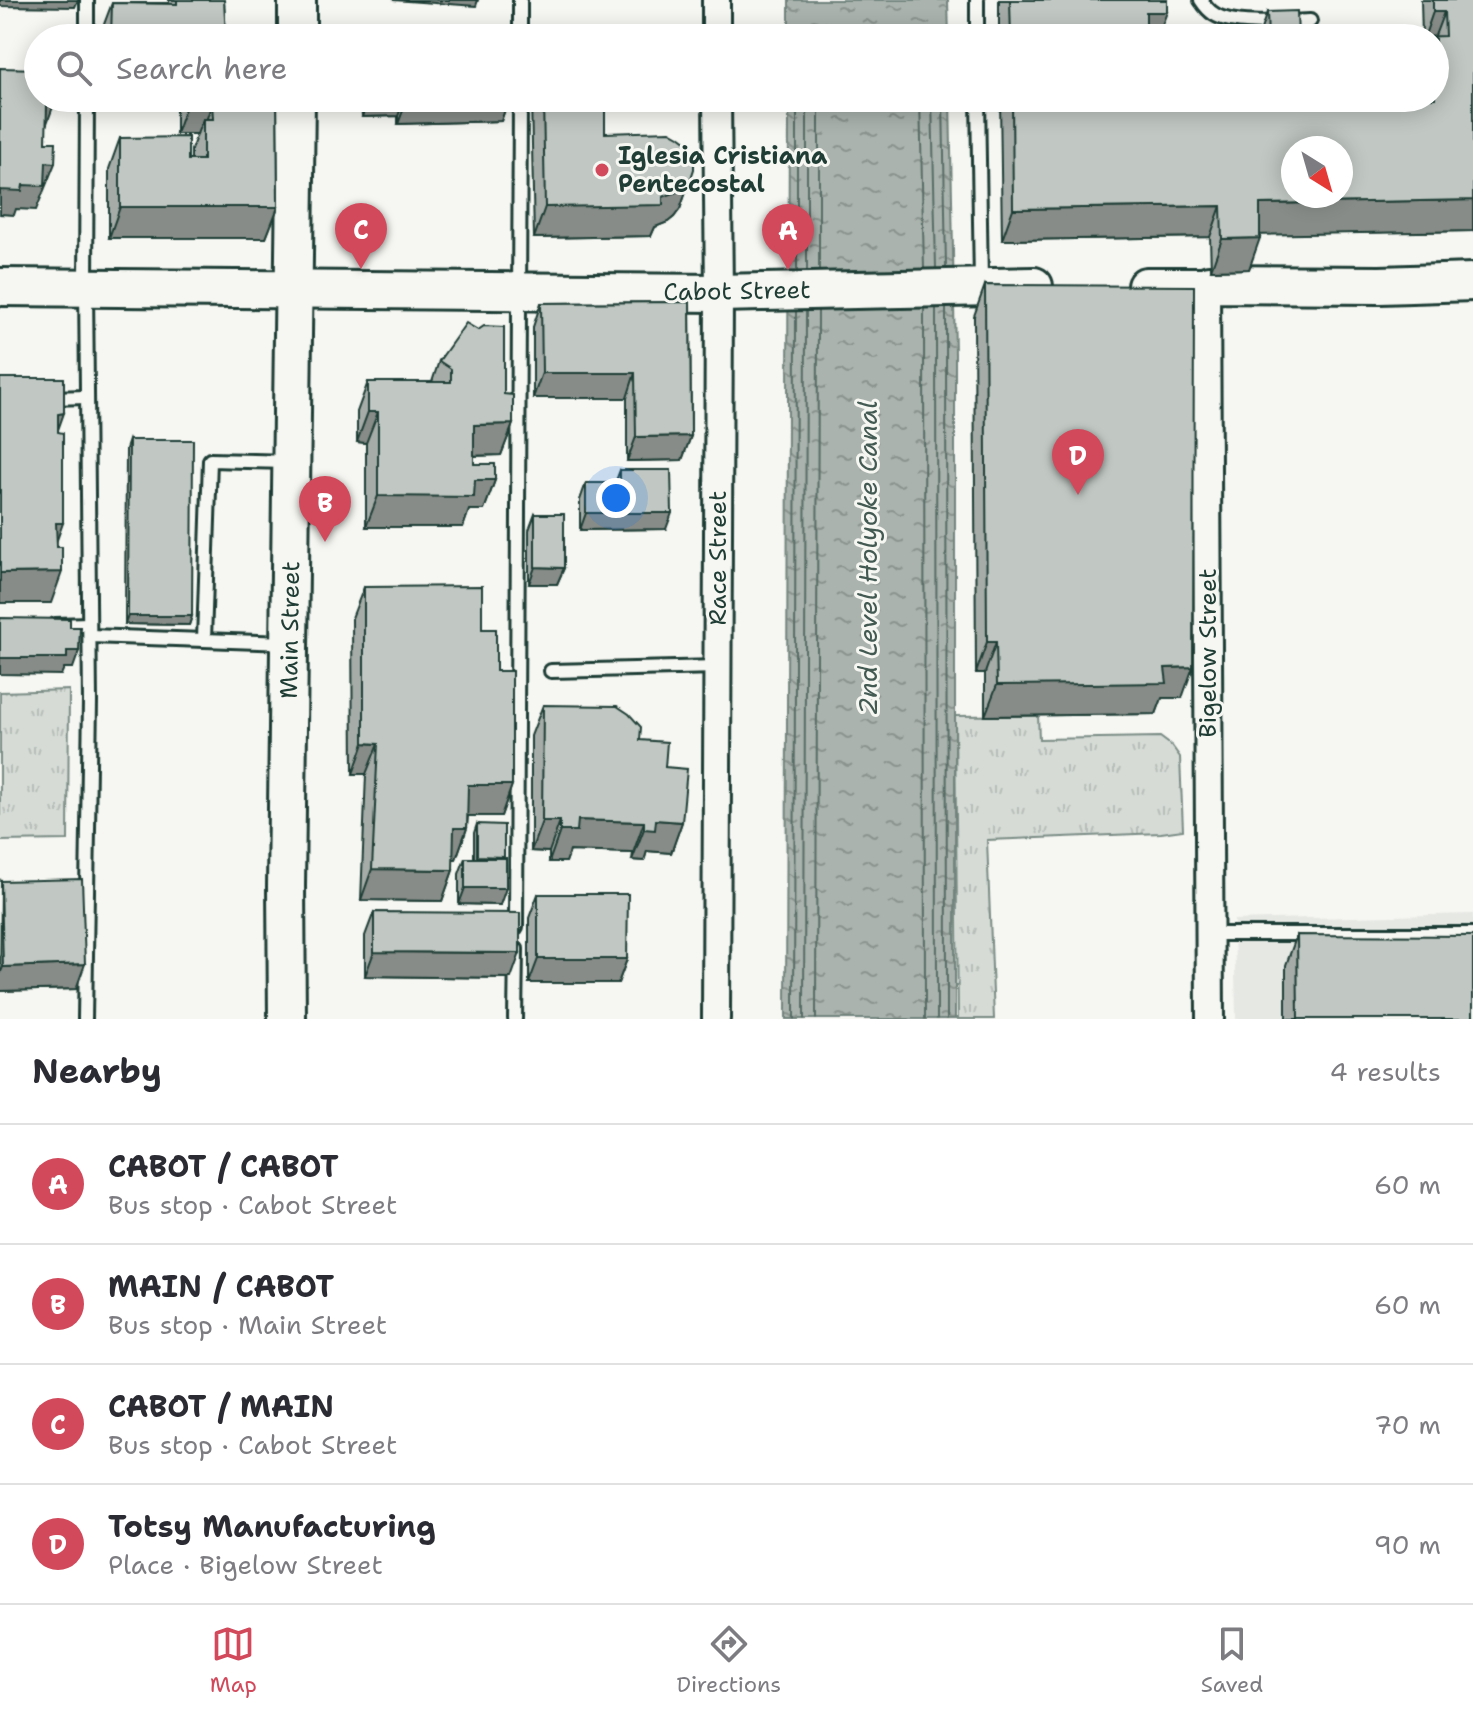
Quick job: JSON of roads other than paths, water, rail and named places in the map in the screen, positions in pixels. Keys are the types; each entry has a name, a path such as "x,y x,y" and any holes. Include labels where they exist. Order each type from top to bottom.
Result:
{"main road":[{"path":"297,0 297,24"},
{"name":"Main Street","path":"287,1019 296,112"},
{"path":"1111,286 1473,282"},
{"name":"Cabot Street","path":"0,287 729,292 1064,286"}],"street":[{"path":"716,0 716,24"},
{"name":"Race Street","path":"716,1019 718,667 729,292 718,112"},
{"name":"Bigelow Street","path":"1206,286 1210,1019"}],"lane":[{"path":"87,0 87,24"},
{"path":"520,0 520,24"},
{"path":"977,0 977,24"},
{"path":"1201,0 1217,16 1246,22 1310,21"},
{"path":"85,1019 90,702 87,112"},
{"path":"515,1019 520,112"},
{"path":"975,287 978,112"},
{"path":"44,398 87,397"},
{"path":"204,640 210,460 292,462"},
{"path":"45,625 204,640 290,643"},
{"path":"551,671 718,667"},
{"path":"1210,934 1473,934"}],"water":[{"path":"789,0 948,0 949,24 789,24"},
{"name":"2nd Level Holyoke Canal","path":"789,112 950,112 955,354 955,1019 786,1019"}],"place":[{"name":"Iglesia Cristiana Pentecostal","path":"602,170"},
{"name":"CABOT / MAIN","path":"361,269"},
{"name":"CABOT / CABOT","path":"788,270"},
{"name":"Totsy Manufacturing","path":"1078,495"},
{"name":"MAIN / CABOT","path":"325,542"}]}
